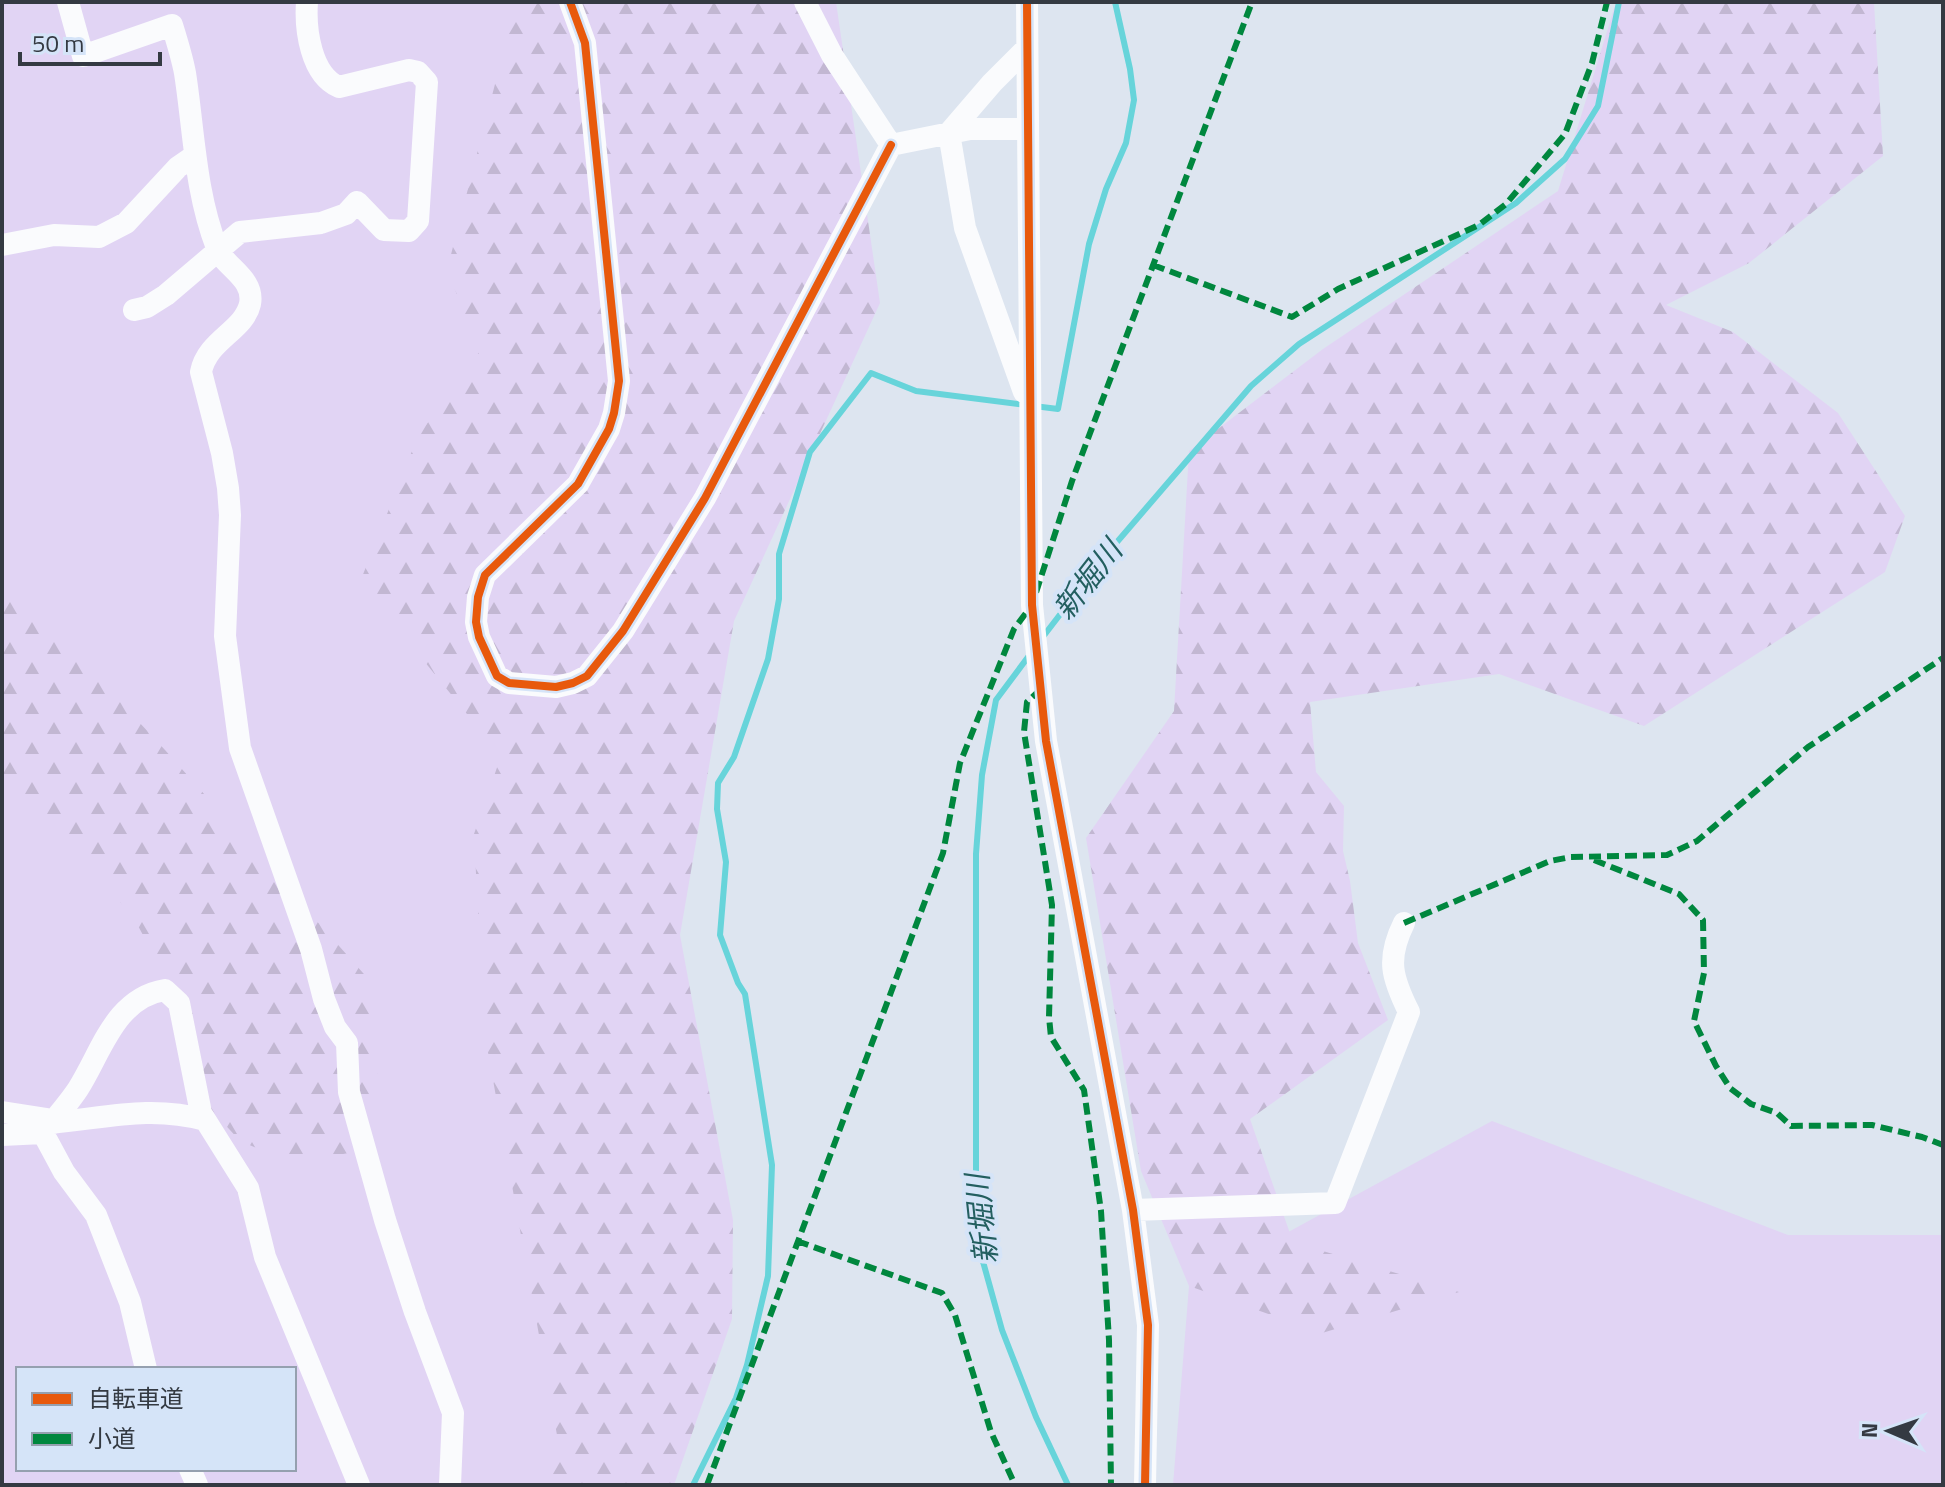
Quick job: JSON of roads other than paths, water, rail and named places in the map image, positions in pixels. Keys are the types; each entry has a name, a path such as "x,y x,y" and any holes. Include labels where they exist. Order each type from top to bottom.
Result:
{"street":[{"path":"68,2 83,56 172,25 184,70 194,156 218,251 243,279 249,292 250,303 244,318 223,336 203,360 201,372 228,488 230,515 225,636 240,748 311,949 324,999 335,1027 347,1043 349,1092 385,1220 453,1413 450,1485"},
{"path":"134,310 147,307 166,295 240,232 321,223 346,214 357,202 384,230 409,231 418,221 427,82 418,72 409,70 339,87 328,82 322,75 312,47 306,19 307,2"},
{"path":"570,2 585,43 619,381 609,429 578,484 485,575 478,597 476,622 479,637 497,676 509,683 556,687 573,683 587,676 623,631 705,498 891,145"},
{"path":"805,2 832,55 891,145"},
{"path":"1027,2 1032,605 1046,741 1133,1210 1148,1325 1145,1485"},
{"path":"949,133 1027,48"},
{"path":"891,145 970,129 1027,129"},
{"path":"949,133 965,228 1030,409"},
{"path":"2,245 54,235 99,237 126,223 178,167 194,156"},
{"path":"1133,1210 1335,1203 1409,1012 1394,983 1394,943 1404,923"},
{"path":"47,1128 76,1092 116,1020 132,1002 149,993 165,990 179,1003 201,1113 248,1188 265,1257 359,1485"},
{"path":"2,1112 47,1119 47,1128 64,1172 96,1215 130,1302 146,1367"},
{"path":"2,1135 125,1112 177,1112 205,1120"}],"waterway":[{"path":"693,1485 736,1398 768,1276 772,1165 745,994 720,935 726,862 717,809 718,783 734,757 768,659 779,599 779,554 810,452 871,373 916,391 1058,409 1089,244 1106,189 1126,143 1134,100 1115,2"},
{"name":"新堀川","path":"1042,638 1105,556 1251,386 1299,344 1516,203 1565,159 1598,106 1619,2"},
{"name":"新堀川","path":"1031,653 996,700 982,775 976,854 976,1177 982,1258 1002,1330 1036,1417 1068,1485"}]}
